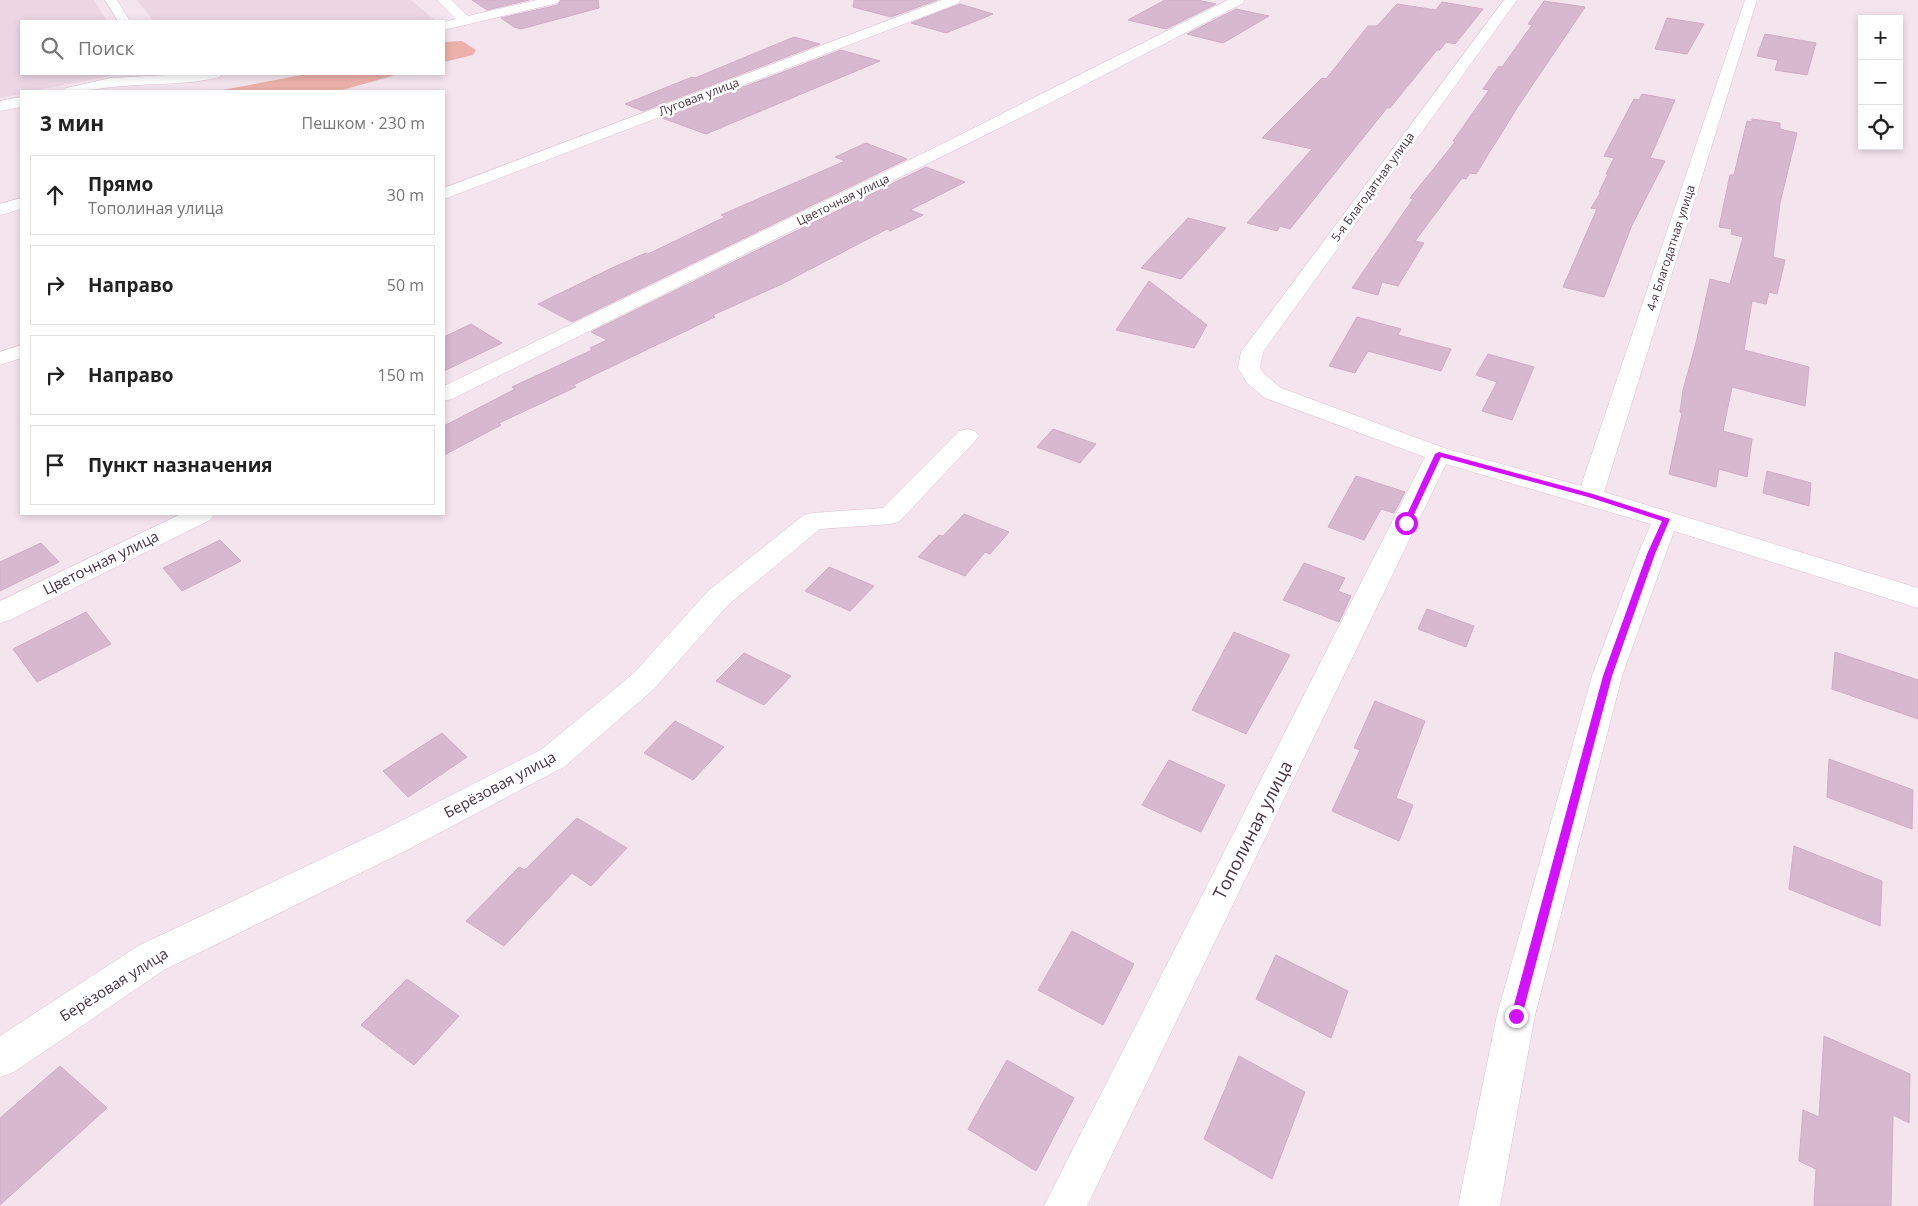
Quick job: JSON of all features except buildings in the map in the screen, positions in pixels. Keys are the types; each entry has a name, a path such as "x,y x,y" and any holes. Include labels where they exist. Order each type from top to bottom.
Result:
{"street":[{"path":"111,0 123,20"},
{"path":"443,0 466,21"},
{"path":"445,26 553,0"},
{"name":"Луговая улица","path":"445,194 954,0"},
{"name":"Цветочная улица","path":"445,394 914,166 1123,61 1238,0"},
{"name":"5-я Благодатная улица","path":"1439,454 1273,393 1255,378 1249,368 1252,352 1511,0"},
{"name":"4-я Благодатная улица","path":"1590,496 1751,0"},
{"path":"76,90 114,82 161,82 209,75"},
{"path":"0,106 20,102"},
{"path":"0,210 20,203"},
{"path":"0,359 20,351"},
{"name":"Берёзовая улица","path":"0,1058 152,958 395,840 553,758 644,681 718,598 813,520 890,516 968,436"},
{"path":"1439,454 1590,496 1918,598"},
{"name":"Тополиная улица","path":"1065,1206 1439,454"},
{"name":"Цветочная улица","path":"0,613 199,515"},
{"path":"1479,1206 1516,1016 1607,676 1651,554 1666,519"}],"shaded area":[{"path":"0,0 94,0 106,20 20,20 20,75 114,75 38,90 20,90 20,94 0,98"},
{"path":"137,0 411,0 435,20 152,20"},
{"path":"462,41 476,50 473,55 445,62 445,42"},
{"path":"302,75 395,75 343,90 222,90"}],"route":[{"path":"1406,523 1439,454 1666,519 1630,609 1607,676 1516,1016"}]}
